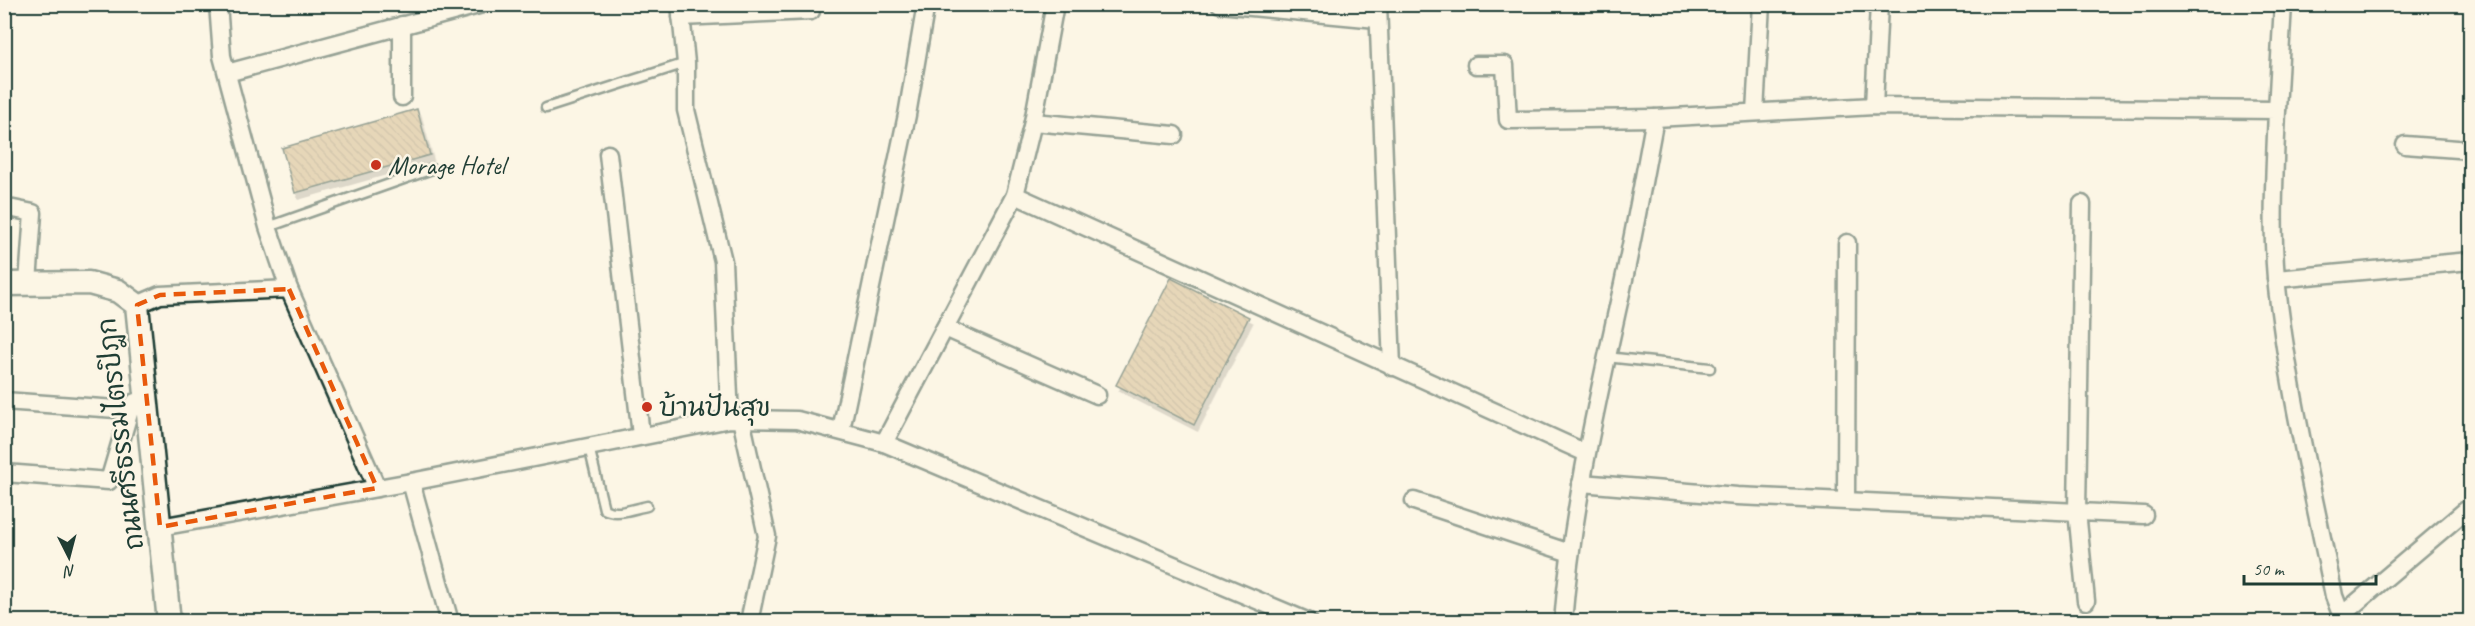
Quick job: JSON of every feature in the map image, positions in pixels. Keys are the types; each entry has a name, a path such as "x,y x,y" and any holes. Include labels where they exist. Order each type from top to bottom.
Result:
{"main road":[{"name":"ถนนศรีธรรมไตรปิฎก","path":"4,284 89,283 118,291 137,305 169,621"}],"street":[{"path":"218,4 222,56 268,227 289,289 377,488"},
{"path":"226,73 482,4"},
{"path":"841,430 908,115 927,4"},
{"path":"884,443 1015,195 1033,122 1055,4"},
{"path":"1220,4 1378,12 1392,367"},
{"path":"1755,112 1761,4"},
{"path":"1874,106 1879,4"},
{"path":"2283,4 2273,219 2276,279 2298,420 2334,596 2343,618 2466,510 2470,509"},
{"path":"749,621 767,536 735,419 723,261 686,110 686,63 680,11 811,11"},
{"path":"402,25 402,97"},
{"path":"1476,65 1505,65 1508,120 1655,118 1874,106 2277,110"},
{"path":"1563,621 1570,553 1586,453 1605,357 1622,292 1655,118"},
{"path":"1033,122 1174,135"},
{"path":"2404,145 2470,150"},
{"path":"608,154 641,435"},
{"path":"1015,195 1586,453"},
{"path":"2082,204 2077,511 2086,601"},
{"path":"4,207 33,213 28,283"},
{"path":"1846,500 1847,243"},
{"path":"2276,279 2470,261"},
{"path":"137,305 160,295 289,289"},
{"path":"945,328 1097,395"},
{"path":"4,473 109,481 129,410 146,387"},
{"path":"4,401 129,410"},
{"path":"160,527 411,482 641,435 735,419 797,420 884,443 1309,621"},
{"path":"411,482 450,621"},
{"path":"1581,483 1737,496 2144,515"},
{"path":"1414,501 1570,553"}],"lane":[{"path":"546,108 686,63"},
{"path":"268,227 432,169"},
{"path":"1605,357 1710,368"},
{"path":"589,447 603,509 611,513 647,506"}],"highlighted area":[{"path":"289,289 377,488 160,527 137,305 160,295"}],"building":[{"path":"417,109 430,155 295,193 282,148"},
{"path":"1171,278 1249,317 1194,425 1116,385"}],"place":[{"name":"Morage Hotel","path":"376,165"},
{"name":"บ้านปันสุข","path":"647,407"}]}
